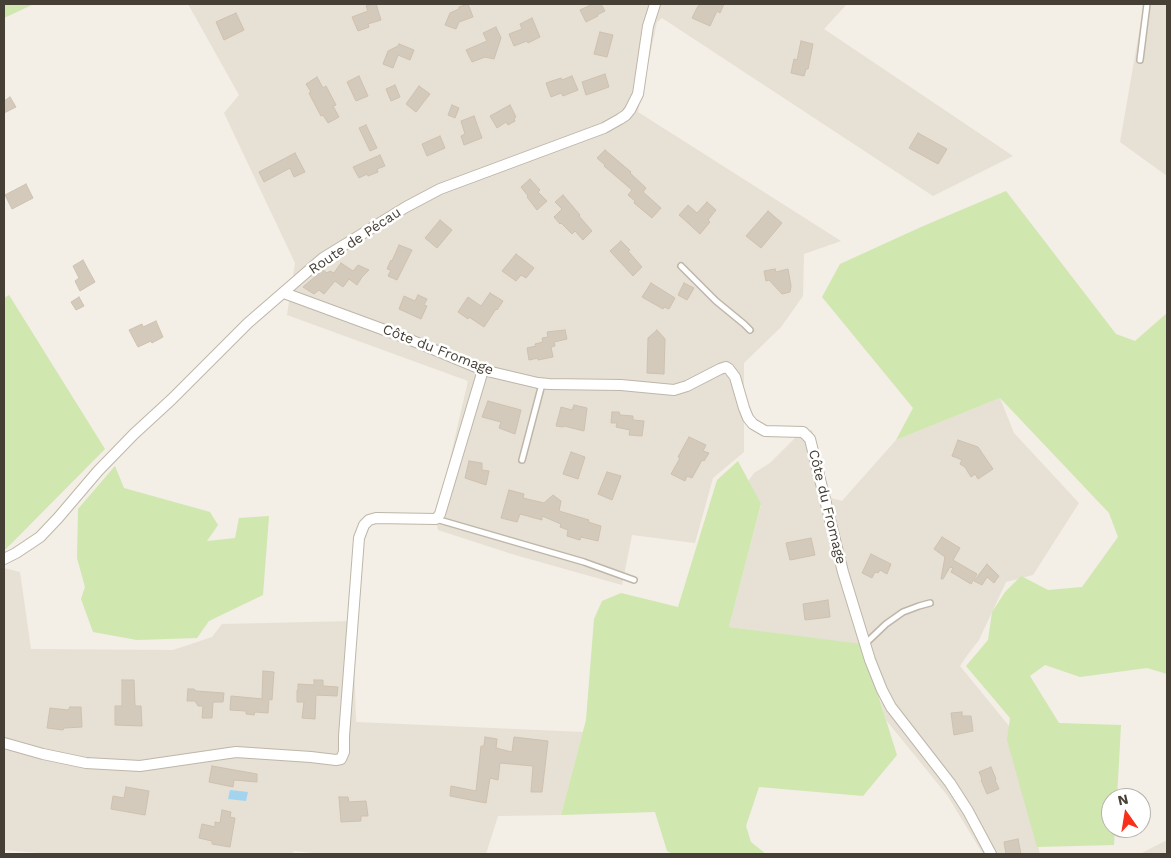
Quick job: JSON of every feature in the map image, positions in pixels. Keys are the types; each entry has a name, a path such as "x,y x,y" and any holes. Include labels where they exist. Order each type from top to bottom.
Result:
{"street":[{"name":"Route de Pécau","path":"4,559 16,554 40,537 98,471 134,434 248,323 323,258 406,207 440,190 604,128 620,119 630,110 638,94 648,26 655,4"},
{"name":"Côte du Fromage","path":"284,293 401,336 483,370 542,383 621,385 674,390 687,386 720,369 726,367 729,369 734,377 748,418 753,424 765,431 803,432 810,439 843,572 865,645 882,690 891,707 950,783 968,810 991,854"},
{"path":"4,743 86,763 140,766 236,752 341,759 344,752 359,538 364,525 369,520 376,518 436,519 440,514 483,370"}],"lane":[{"path":"1140,60 1147,4"},
{"path":"681,266 716,301 750,330"},
{"path":"522,460 542,383"},
{"path":"436,519 584,562 634,580"},
{"path":"865,645 886,624 903,612 930,604"}],"shaded area":[{"path":"188,4 847,4 824,29 1013,156 933,196 662,18 657,22 638,112 841,241 804,254 803,296 781,327 744,363 744,452 713,478 695,543 632,535 622,585 515,555 438,530 436,519 468,381 287,315 295,263 224,113 239,95"},
{"path":"1144,4 1167,4 1167,176 1120,142"},
{"path":"1000,398 1014,433 1079,503 1033,575 1006,582 979,640 960,666 1009,726 1040,854 983,854 947,795 886,720 865,645 729,627 761,505 741,491 754,473 770,463 799,434 812,430 831,498 842,501 896,440"},
{"path":"4,568 20,572 31,649 173,650 212,637 222,624 353,621 356,722 583,732 561,815 498,816 486,854 324,854 294,851 292,854 52,854 4,850"},
{"path":"1167,840 1167,854 1140,854"}],"green space":[{"path":"4,4 34,4 4,18"},
{"path":"1006,191 1116,334 1135,341 1167,313 1167,674 1147,668 1080,677 1045,665 1030,676 1059,723 1121,725 1118,788 1101,788 1101,838 1114,838 1114,845 1037,847 1007,740 1010,718 966,666 988,640 992,612 1005,592 1021,576 1048,590 1082,587 1118,537 1109,513 1000,398 896,440 913,408 822,297 840,264"},
{"path":"9,295 105,449 4,551 4,298"},
{"path":"738,461 761,504 729,627 862,644 897,755 863,796 759,787 746,826 751,842 766,854 672,854 667,851 655,812 561,815 586,720 594,619 602,601 621,593 678,607 717,480"},
{"path":"115,466 124,488 210,512 218,525 207,541 235,538 239,518 269,516 263,595 209,621 197,638 137,640 93,632 81,599 85,587 77,558 78,509"}],"water":[{"path":"230,790 248,792 246,801 228,799"}],"building":[{"path":"376,4 381,20 368,24 369,27 358,31 352,17 368,11 366,6"},
{"path":"468,4 473,17 459,22 456,29 445,25 450,13"},
{"path":"593,4 601,4 605,11 586,22 580,10"},
{"path":"700,4 724,4 720,13 717,11 710,26 692,18"},
{"path":"236,13 244,30 224,40 216,22"},
{"path":"532,18 540,37 528,43 527,41 514,46 509,34 522,29 520,24"},
{"path":"496,27 501,38 494,59 485,57 472,62 466,50 487,41 483,33"},
{"path":"600,32 613,35 607,57 594,54"},
{"path":"801,41 813,44 808,69 806,69 804,76 791,73 794,59 797,60"},
{"path":"399,44 414,50 410,60 398,55 393,68 383,64 388,51"},
{"path":"605,74 609,87 586,95 582,82"},
{"path":"359,76 368,96 356,101 347,82"},
{"path":"572,76 578,90 563,96 561,93 551,97 546,83"},
{"path":"317,77 323,88 326,86 336,105 333,106 339,117 328,123 323,115 321,116 306,84"},
{"path":"395,85 400,97 391,101 386,89"},
{"path":"419,86 430,94 416,112 406,104"},
{"path":"10,97 16,107 4,113 4,101"},
{"path":"452,105 459,108 455,118 448,115"},
{"path":"510,105 516,117 514,118 515,121 508,125 506,122 497,128 490,116"},
{"path":"474,116 482,138 464,145 461,136 465,134 461,121"},
{"path":"366,125 377,148 370,151 359,128"},
{"path":"918,133 947,149 938,164 909,148"},
{"path":"440,136 445,148 427,156 422,144"},
{"path":"605,150 631,172 646,188 643,192 661,208 652,218 634,203 635,201 628,195 632,190 597,158"},
{"path":"295,153 305,172 294,177 290,168 264,182 259,172"},
{"path":"380,155 385,166 377,169 378,172 359,178 353,167"},
{"path":"530,179 540,190 538,192 547,201 537,210 521,187"},
{"path":"26,184 33,198 12,209 5,195"},
{"path":"563,195 592,231 583,240 575,231 572,234 554,217 562,209 555,202"},
{"path":"707,202 716,210 708,220 710,222 700,234 679,215 688,205 697,213"},
{"path":"768,211 782,223 761,248 746,236"},
{"path":"440,220 452,230 437,248 425,238"},
{"path":"621,241 642,267 633,276 610,251"},
{"path":"399,245 412,250 397,280 388,276 391,270 387,269"},
{"path":"516,254 534,268 526,278 521,275 516,281 502,271"},
{"path":"83,260 95,282 80,291 75,281 79,278 73,266"},
{"path":"341,263 353,271 358,265 369,270 357,285 349,279 343,287 335,281 324,294 319,290 314,294 303,287 323,270 327,273 330,271 334,273"},
{"path":"775,269 776,272 788,269 791,286 790,292 782,294 769,280 766,281 764,271"},
{"path":"651,283 675,298 669,309 664,307 663,309 642,297"},
{"path":"684,283 694,288 687,300 678,295"},
{"path":"490,293 503,301 484,327 458,312 468,297 481,306"},
{"path":"418,295 427,299 424,305 427,306 421,319 399,309 404,296 415,301"},
{"path":"79,297 84,306 76,310 71,302"},
{"path":"156,321 163,337 138,347 129,330 142,324 143,327"},
{"path":"565,330 567,339 554,342 555,346 551,347 553,357 529,360 527,348 543,342 542,338 548,337 547,332"},
{"path":"657,330 665,339 664,374 647,373 648,338"},
{"path":"488,401 521,410 515,434 499,428 501,422 482,417"},
{"path":"574,405 587,408 584,431 556,426 561,407 572,410"},
{"path":"612,412 633,416 633,420 644,421 642,436 629,435 630,430 616,427 617,423 611,423"},
{"path":"689,437 706,445 703,451 709,453 704,461 702,460 692,478 687,476 685,481 671,474"},
{"path":"958,440 978,447 993,469 978,479 975,474 971,477 965,467 960,464 962,460 952,456"},
{"path":"571,452 585,457 578,479 563,474"},
{"path":"469,461 482,463 482,470 489,471 486,485 465,478"},
{"path":"607,472 621,476 612,500 598,494"},
{"path":"509,490 524,494 523,498 544,503 553,495 561,501 559,511 589,520 588,522 601,526 598,541 581,537 580,540 567,536 568,530 560,527 561,524 542,516 542,520 520,514 517,522 501,518"},
{"path":"942,537 960,548 953,560 977,574 971,584 951,572 953,568 950,567 943,579 941,579 945,557 934,549"},
{"path":"811,538 815,555 790,560 786,543"},
{"path":"871,554 891,564 887,574 880,570 878,573 875,572 872,578 862,573"},
{"path":"987,564 999,576 994,583 987,577 982,585 974,581"},
{"path":"828,600 830,617 805,620 803,604"},
{"path":"263,671 274,672 272,700 269,699 268,713 255,712 254,715 246,714 246,711 230,710 231,696 263,699"},
{"path":"122,680 134,680 135,706 141,706 142,726 115,725 115,706 122,706"},
{"path":"314,680 323,680 323,686 338,687 337,696 316,695 315,719 302,718 304,702 297,702 298,684 314,685"},
{"path":"188,689 224,693 223,702 213,702 212,718 202,718 203,706 198,706 195,701 187,701"},
{"path":"70,707 81,707 82,727 64,728 63,730 47,728 50,708 68,710"},
{"path":"962,712 962,716 971,716 973,731 954,735 951,713"},
{"path":"485,737 497,739 496,748 512,752 514,737 548,741 542,792 531,792 533,766 500,763 498,780 490,778 486,803 450,796 451,786 476,791 481,746 484,746"},
{"path":"212,766 257,774 257,782 234,780 233,787 209,782"},
{"path":"991,767 999,789 987,794 979,772"},
{"path":"126,787 149,791 145,815 111,809 113,796 124,798"},
{"path":"339,797 348,797 349,802 366,801 368,816 361,816 361,821 341,822"},
{"path":"222,810 231,812 230,817 235,818 230,847 212,844 212,841 199,838 202,824 215,827 215,822 220,823"},
{"path":"1018,839 1021,854 1006,854 1004,842"}]}
